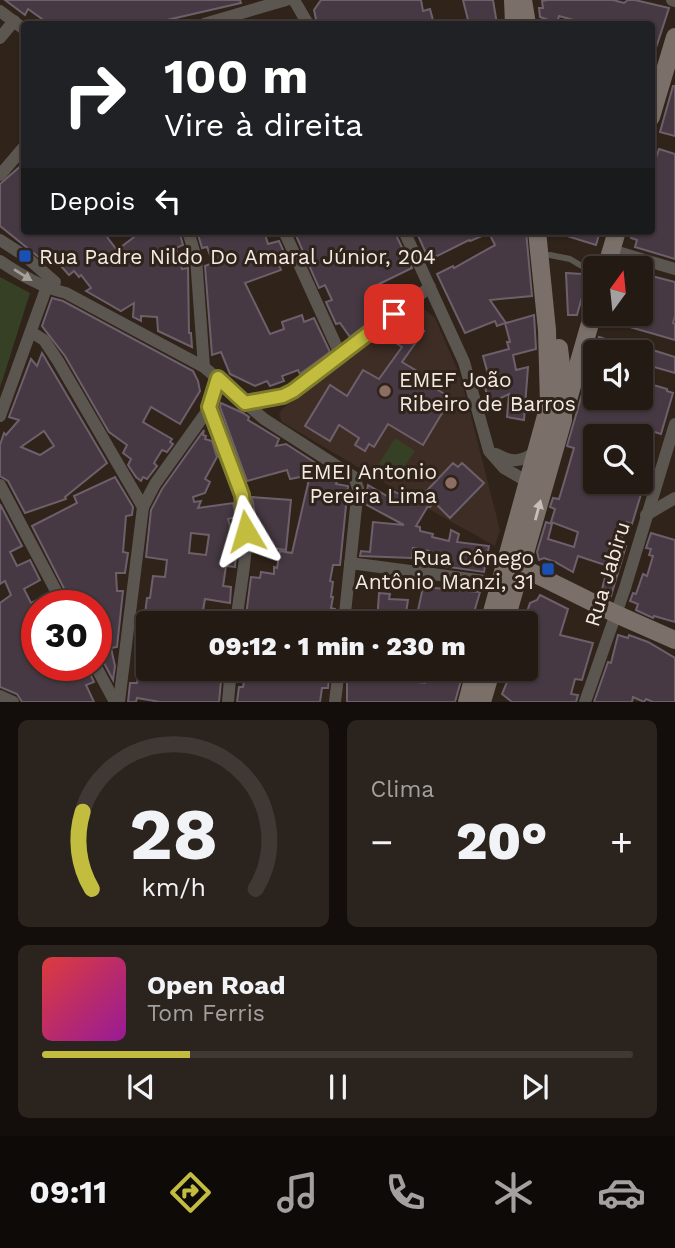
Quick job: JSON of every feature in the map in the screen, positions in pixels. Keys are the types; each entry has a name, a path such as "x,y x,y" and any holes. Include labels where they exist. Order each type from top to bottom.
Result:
{"main road":[{"path":"513,0 514,21"},
{"path":"523,0 526,21"},
{"path":"655,104 675,37"},
{"path":"538,235 554,350 563,381 563,420"},
{"path":"507,611 528,482 549,405 554,350 548,235"},
{"path":"610,256 616,235"},
{"path":"554,350 572,349 583,342"},
{"path":"492,611 500,583 514,564 563,420 583,348"},
{"path":"514,564 675,640"},
{"path":"480,698 487,681"}],"street":[{"path":"214,21 286,0"},
{"path":"294,0 306,21"},
{"path":"0,11 19,25 0,38"},
{"path":"0,175 21,150"},
{"path":"189,235 195,258 204,367"},
{"path":"286,235 340,354"},
{"path":"406,235 464,362 489,451 503,468 528,482"},
{"path":"0,240 25,256 48,283"},
{"path":"0,261 48,283 204,367 264,419 354,477 358,488 345,611"},
{"path":"653,266 675,269"},
{"path":"0,416 48,283"},
{"path":"245,403 283,396 430,288"},
{"path":"31,332 44,340 58,361 143,507"},
{"path":"117,702 143,507 155,484 209,407 218,378"},
{"path":"209,407 242,495 246,514 237,611"},
{"name":"Rua Jabiru","path":"584,702 616,614 675,424"},
{"path":"489,451 516,462 536,452"},
{"path":"665,457 675,467"},
{"path":"0,485 56,590"},
{"path":"646,515 675,498"},
{"path":"350,563 500,583"},
{"path":"105,681 117,702"},
{"path":"228,702 230,681"},
{"path":"335,702 337,681"},
{"path":"0,695 13,702"}],"lane":[{"path":"550,255 570,259 583,267"}],"shaded area":[{"name":"EMEF João Ribeiro de Barros","path":"424,309 435,318 458,371 468,404 500,530 495,546 282,422 279,414 282,409 416,310"}],"green space":[{"path":"0,277 30,293 0,388"},
{"path":"395,438 415,451 394,482 375,470"}],"building":[{"path":"5,0 240,0 241,3 168,21 40,21 42,19 28,9 25,15"},
{"path":"321,0 421,0 423,11 430,9 433,21 316,21 314,10"},
{"path":"463,0 493,0 496,21 468,21"},
{"path":"613,0 624,3 635,0 669,8 655,51 655,21 577,21 559,16 558,21 551,21 540,17 539,8 543,8 542,1"},
{"path":"675,86 675,136 660,132"},
{"path":"659,149 675,154 675,259 635,247 637,240 631,238 632,235 655,235 656,158"},
{"path":"21,166 21,235 109,235 107,237 117,250 137,235 180,235 183,245 176,248 182,269 188,268 189,333 192,347 158,331 157,317 141,316 141,321 133,317 134,303 121,311 86,291 91,288 81,275 79,277 74,271 69,275 54,258 46,263 0,226 0,184"},
{"path":"198,235 265,235 268,244 279,241 288,261 279,265 281,270 245,283 270,334 284,329 282,322 302,315 304,322 314,318 330,352 300,374 298,370 282,376 284,381 270,386 267,381 255,386 230,374 221,352 212,355 205,266 213,263 207,247 202,248"},
{"path":"296,235 396,235 412,268 377,285 387,303 379,309 381,313 350,337 340,323 336,324 326,302 332,300 325,285 319,288"},
{"path":"418,235 484,235 469,240 429,260"},
{"path":"490,235 526,235 532,296 490,300 506,323 534,315 536,349 513,355 516,370 528,367 524,420 507,417 509,394 490,403 482,379 489,378 483,356 509,349 505,323 497,326 495,321 465,333 437,274 453,266 454,268 495,245"},
{"path":"564,235 599,235 596,245"},
{"path":"566,273 583,274 583,294 577,315 568,315"},
{"path":"653,276 675,282 675,340 626,326 653,326"},
{"path":"52,298 63,301 193,371 200,391 180,424 151,407 143,422 172,439 170,442 173,444 167,452 162,450 154,463 157,466 147,479 143,477 141,481 136,477 128,465 131,459 123,453 127,445 109,432 65,356 42,326"},
{"path":"411,322 424,331 402,362 417,371 414,375 451,398 423,445 388,424 374,447 369,444 365,451 355,445 359,438 339,425 330,441 305,426 330,385 347,396 363,370 379,379 402,347 396,343"},
{"path":"653,350 675,357 675,373 653,367"},
{"path":"42,353 107,463 65,497 66,499 25,513 8,481 0,476 0,445 4,433 6,435 19,420 9,417 31,359 37,366","holes":["44,431 54,446 40,455 21,447"]},
{"path":"653,385 673,393 661,434 653,432 653,424 583,424 583,494 641,494 632,524 627,522 620,544 626,546 611,596 601,593 608,566 578,556 573,572 544,558 539,560 537,552 546,522 552,524 548,539 574,547 578,532 551,522 555,509 550,507 553,498 559,499 574,448 567,446 583,391 583,410 653,410"},
{"path":"221,403 243,413 249,417 248,420 279,439 276,446 286,444 317,464 320,473 324,468 338,477 336,484 348,486 340,565 333,565 330,581 333,582 331,608 335,611 247,611 251,577 260,578 261,572 274,574 280,551 292,553 310,475 290,479 287,470 247,481 220,407"},
{"path":"204,430 203,435 206,436 205,439 212,441 217,457 205,479 210,482 205,493 193,497 194,502 201,501 198,508 233,503 236,517 228,519 234,538 237,538 235,567 226,566 223,586 231,587 230,603 205,599 203,611 145,611 153,576 165,577 167,560 146,557 151,510 162,489","holes":["191,533 209,535 206,555 189,553"]},
{"path":"453,463 458,467 462,463 484,483 450,518 434,502 428,506 416,526 420,527 420,531 433,534 432,537 449,541 451,530 459,534 457,542 489,546 484,572 427,564 429,551 413,548 412,558 360,556 361,551 370,552 373,522 404,525 365,504 368,485 387,496 391,490 416,502"},
{"path":"115,477 133,507 132,515 126,516 123,552 128,553 125,573 116,573 117,591 123,591 117,647 112,648 112,590 65,590 32,526 77,503 74,496"},
{"path":"252,497 291,500 286,550 255,545"},
{"path":"0,504 22,546 10,552 17,566 30,560 40,580 21,590 21,681 94,681 86,685 94,702 22,702 17,694 0,687 0,603 11,595 5,581 0,584"},
{"path":"651,533 675,540 675,622 654,616 653,618 638,611 638,604 630,601 633,593 636,594 643,574 647,576 653,556 649,555 651,549 646,548"},
{"path":"423,587 480,592 474,611 418,611"},
{"path":"379,593 390,594 389,599 408,600 406,611 378,611"},
{"path":"540,595 568,609 560,635 593,643 582,680 575,679 571,694 578,695 576,702 512,702 502,694 508,681 538,681 538,611 527,611 530,603"},
{"path":"618,635 628,638 629,635 648,642 675,658 675,702 653,702 646,699 644,702 633,697 632,702 594,702 608,662 611,663"},
{"path":"112,652 115,666 113,680 112,678"},
{"path":"221,681 219,702 160,702 137,698 136,702 128,702 130,683"},
{"path":"244,681 329,681 328,688 322,688 320,702 237,702 239,687 243,687"},
{"path":"347,681 461,681 455,702 347,702"}],"place":[{"name":"Rua Padre Nildo Do Amaral Júnior, 204","path":"25,256"},
{"name":"EMEF João Ribeiro de Barros","path":"385,391"},
{"name":"EMEI Antonio Pereira Lima","path":"451,483"},
{"name":"Rua Cônego Antônio Manzi, 31","path":"548,569"}],"route":[{"path":"246,531 242,495 209,407 218,378 245,403 283,396 394,314"}]}
